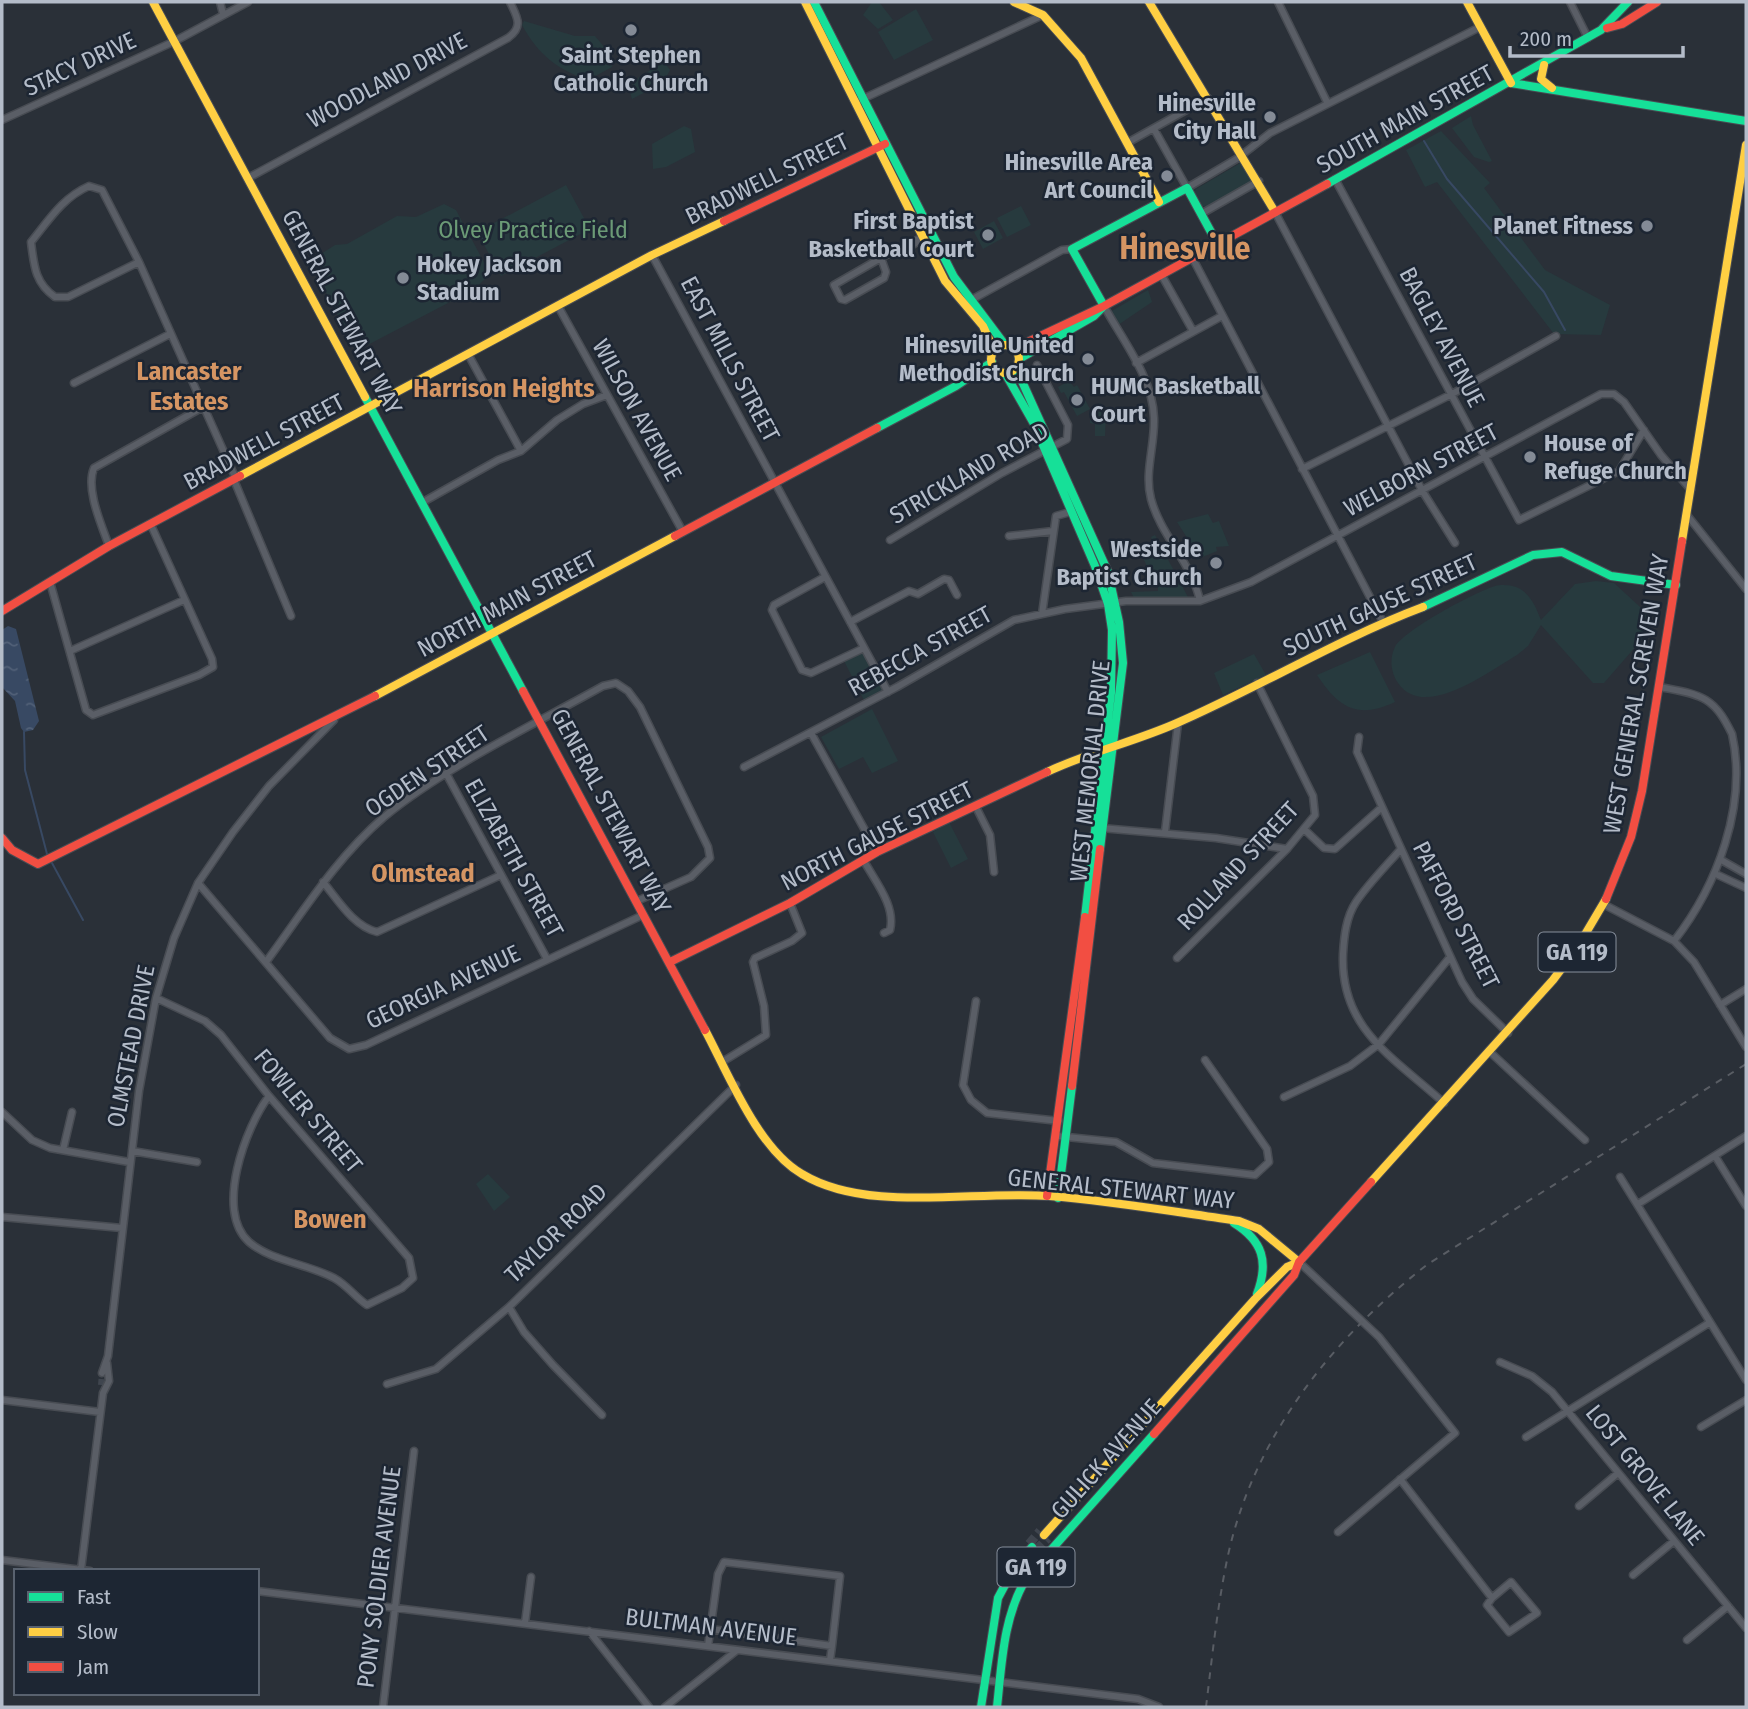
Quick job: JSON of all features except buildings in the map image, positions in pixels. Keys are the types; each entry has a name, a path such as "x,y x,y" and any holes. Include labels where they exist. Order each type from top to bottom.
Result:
{"main road":[{"name":"GENERAL STEWART WAY","path":"153,2 722,1062 760,1128 784,1161 808,1179 850,1192 1047,1196 1226,1219 1253,1225 1299,1262"},
{"path":"805,2 860,101"},
{"path":"814,2 882,145 954,277 1005,345 1014,348 1104,306 1192,257"},
{"path":"1014,2 1043,15 1081,58 1159,202"},
{"path":"1149,2 1259,181 1275,212"},
{"path":"1466,2 1511,83 1746,121"},
{"name":"SOUTH MAIN STREET","path":"1192,257 1511,83 1588,38 1601,30 1628,2"},
{"path":"1601,30 1622,24 1657,2"},
{"path":"1546,62 1541,79 1558,91"},
{"path":"882,145 921,239 945,281 983,326 994,350 993,366 1005,373 1016,368 1019,359 1094,316 1104,306"},
{"name":"BRADWELL STREET","path":"2,611 109,546 652,255 882,145"},
{"name":"WEST GENERAL SCREVEN WAY","path":"1299,1262 1562,972 1605,905 1635,825 1660,687 1746,145"},
{"path":"1104,306 1072,249 1187,188 1217,243"},
{"path":"994,350 1005,345"},
{"path":"1014,348 1019,359"},
{"name":"NORTH MAIN STREET","path":"2,838 12,850 38,864 47,860 338,716 993,366"},
{"name":"WEST MEMORIAL DRIVE","path":"1016,368 1039,413 1047,449 1070,512 1112,603 1113,662 1104,748 1101,828"},
{"name":"WEST MEMORIAL DRIVE","path":"1005,373 1027,409 1108,572 1123,663 1061,1137 1058,1198"},
{"name":"SOUTH GAUSE STREET","path":"1104,748 1144,738 1178,723 1383,622 1547,551 1571,555 1616,578 1676,585"},
{"name":"NORTH GAUSE STREET","path":"670,962 790,903 877,852 1066,762 1104,748"},
{"name":"WEST MEMORIAL DRIVE","path":"1047,1196 1061,1137"},
{"path":"1226,1219 1249,1231 1264,1252 1266,1270 1255,1299"},
{"name":"GA 119","path":"1044,1534 1255,1299 1287,1267 1299,1262"},
{"name":"GULICK AVENUE","path":"997,1707 1008,1618 1018,1590 1294,1275 1299,1262"},
{"path":"1196,1364 1206,1374"},
{"name":"GA 119","path":"981,1707 998,1598 1013,1570 1031,1548"}],"street":[{"path":"220,2 223,14"},
{"name":"STACY DRIVE","path":"2,120 175,41 248,2"},
{"name":"WOODLAND DRIVE","path":"248,178 508,38 518,28 519,20 510,2"},
{"path":"1278,2 1327,102"},
{"path":"1570,2 1588,38"},
{"name":"BRADWELL STREET","path":"860,101 1043,15"},
{"path":"1154,129 1187,188 1238,158 1241,152 1327,102 1480,27"},
{"path":"1127,143 1208,98"},
{"name":"BAGLEY AVENUE","path":"1335,179 1519,520 1619,471 1644,430"},
{"path":"1201,214 1259,181"},
{"path":"139,262 68,297 55,298 40,284 35,274 31,243 51,214 75,192 89,186 102,190 139,262 235,480 291,616"},
{"path":"1275,212 1423,492 1455,542"},
{"path":"881,258 886,272 884,278 845,300 841,299 834,285 881,258 902,248 905,243 921,239"},
{"path":"971,300 1062,250 1072,249"},
{"name":"EAST MILLS STREET","path":"652,255 888,692"},
{"path":"1192,257 1383,622"},
{"path":"1161,274 1192,331"},
{"name":"WILSON AVENUE","path":"558,306 682,532"},
{"path":"1104,306 1152,394 1154,432 1149,476 1151,498 1163,526 1192,576 1200,601"},
{"path":"1136,363 1222,316"},
{"path":"74,383 170,334"},
{"path":"1302,469 1452,394 1556,336"},
{"path":"468,354 521,452"},
{"name":"STRICKLAND ROAD","path":"890,540 1067,439 1068,425 1037,365"},
{"name":"WELBORN STREET","path":"1126,601 1200,601 1251,582 1423,492 1601,394 1614,394 1624,402 1691,490"},
{"path":"423,502 480,469 521,452 557,420 583,404 607,395"},
{"path":"109,546 93,492 91,475 94,468 203,407"},
{"path":"1042,614 1056,516 1070,512"},
{"path":"1687,515 1746,589"},
{"path":"50,582 86,710 93,715 199,675 213,667 151,525"},
{"path":"1009,536 1053,531"},
{"path":"824,577 778,603 772,610 802,670 811,673 864,648"},
{"path":"850,622 909,591 918,594 944,579 948,580 957,595"},
{"path":"70,651 184,600"},
{"name":"REBECCA STREET","path":"744,767 888,692 1014,620 1126,601"},
{"name":"ROLLAND STREET","path":"1177,958 1287,849 1315,815 1315,801 1257,683"},
{"name":"OGDEN STREET","path":"266,962 323,882 383,818 447,775 603,686 616,684 628,691 640,707 708,848 710,858 691,877 637,901"},
{"path":"1660,687 1693,695 1712,705 1727,724 1740,751 1744,778 1742,807 1733,839 1718,875 1702,905 1674,941"},
{"name":"OLMSTEAD DRIVE","path":"81,1569 100,1412 103,1393 109,1381 107,1359 129,1162 156,998 174,938 198,883 269,786 338,716"},
{"path":"1165,832 1178,723"},
{"path":"811,733 877,852"},
{"name":"PAFFORD STREET","path":"1359,737 1357,752 1450,957 1473,999 1507,1032"},
{"name":"ELIZABETH STREET","path":"447,775 547,959"},
{"path":"976,807 990,835 994,872"},
{"path":"1305,830 1324,848 1335,849 1382,807"},
{"path":"1101,828 1165,832 1287,849"},
{"path":"1401,849 1354,904 1345,930 1342,974 1346,999 1362,1027 1444,1103"},
{"path":"864,861 888,903 892,920 890,930 884,933"},
{"path":"1723,861 1746,873"},
{"path":"323,882 356,922 366,930 377,932 501,875"},
{"path":"1718,875 1746,888"},
{"name":"GEORGIA AVENUE","path":"198,883 330,1038 349,1049 366,1045 643,915"},
{"path":"722,1062 766,1035 764,1006 753,962 755,958 792,941 802,933 790,903"},
{"path":"1605,905 1674,941 1694,962 1746,1047"},
{"path":"1284,1097 1350,1066 1379,1044 1450,957"},
{"path":"1720,1005 1746,989"},
{"name":"FOWLER STREET","path":"156,998 205,1021 221,1035 269,1096 409,1258 414,1270 413,1278 402,1288 367,1305 334,1278 261,1248 241,1231 235,1216 236,1175 247,1130 269,1096"},
{"path":"976,1001 963,1085 971,1100 987,1112 1063,1121"},
{"path":"1490,1052 1585,1140"},
{"path":"1061,1137 1116,1142 1153,1163 1248,1176 1258,1173 1269,1162 1267,1149 1205,1060"},
{"name":"TAYLOR ROAD","path":"387,1384 436,1369 509,1307 736,1085"},
{"path":"2,1112 32,1140 63,1150 129,1162"},
{"path":"63,1150 72,1112"},
{"path":"1638,1204 1746,1136"},
{"path":"132,1151 197,1162"},
{"path":"1715,1156 1746,1206"},
{"path":"1620,1177 1746,1380"},
{"path":"2,1217 122,1228"},
{"path":"1299,1262 1379,1337 1453,1427 1454,1436 1338,1532"},
{"path":"509,1307 524,1332 603,1416"},
{"path":"1526,1437 1709,1323"},
{"path":"102,1373 107,1359"},
{"name":"LOST GROVE LANE","path":"1500,1362 1545,1385 1746,1628"},
{"path":"101,1385 103,1393"},
{"path":"2,1400 100,1412"},
{"path":"1701,1427 1746,1400"},
{"name":"PONY SOLDIER AVENUE","path":"383,1707 414,1451"},
{"path":"1579,1506 1618,1473"},
{"path":"1400,1479 1492,1598"},
{"path":"1633,1574 1674,1541"},
{"path":"2,1560 73,1569"},
{"path":"708,1646 718,1574 724,1562 840,1576 830,1660"},
{"path":"525,1623 531,1577"},
{"path":"1511,1582 1537,1613 1509,1632 1487,1605 1492,1598 1511,1582"},
{"name":"BULTMAN AVENUE","path":"259,1591 1138,1699 1159,1707"},
{"path":"1687,1640 1728,1606"},
{"path":"710,1629 832,1646"},
{"path":"589,1631 649,1707"},
{"path":"665,1707 736,1651"}],"green space":[{"path":"872,2 879,2 893,20 878,29 863,15"},
{"path":"916,9 933,40 894,60 878,32"},
{"path":"524,21 575,36 595,36 611,55 612,67 588,80 566,71 541,52 522,25"},
{"path":"664,62 670,70 663,83 632,99 629,89 639,77"},
{"path":"1471,116 1492,161 1474,157 1452,128"},
{"path":"684,126 691,129 695,152 666,167 653,169 652,144"},
{"path":"1441,131 1490,183 1484,188 1545,270 1610,305 1601,335 1554,334 1437,182 1425,187 1406,150"},
{"path":"1242,162 1252,181 1208,206 1201,206 1194,193 1196,189"},
{"name":"Olvey Practice Field","path":"566,185 590,229 501,276 477,232"},
{"name":"Hokey Jackson Stadium","path":"444,204 456,210 487,268 485,279 473,290 356,351 310,261 335,245 347,244 397,216 416,217"},
{"path":"1021,206 1031,225 1007,237 997,218"},
{"name":"First Baptist Basketball Court","path":"994,221 1003,238 983,249 974,232"},
{"path":"1148,290 1152,302 1118,325 1110,312"},
{"name":"HUMC Basketball Court","path":"1069,381 1074,387 1077,385 1090,409 1077,416 1064,392 1061,393 1058,387"},
{"path":"1100,403 1106,414 1105,436 1095,436 1095,424 1090,423 1091,409"},
{"path":"1208,514 1213,523 1219,521 1229,546 1216,547 1217,551 1200,558 1177,522"},
{"path":"1155,535 1189,599 1134,598 1131,592 1158,591 1158,577 1150,573 1139,549 1153,542 1151,537"},
{"path":"1596,581 1614,583 1651,617 1650,630 1604,683 1593,683 1541,625 1528,646 1517,655 1456,690 1423,697 1409,693 1398,683 1392,670 1395,647 1425,622 1472,596 1497,585 1516,587 1529,597 1541,620 1575,584"},
{"path":"863,651 884,690 864,700 844,661"},
{"path":"1370,652 1395,702 1370,710 1359,710 1341,702 1317,675"},
{"path":"1254,654 1266,675 1223,695 1214,673"},
{"path":"872,709 898,761 872,773 863,757 839,769 821,737"},
{"path":"949,822 968,859 951,868 933,832"},
{"path":"488,1174 510,1197 494,1211 476,1184"}],"water":[{"path":"8,626 16,629 39,721 33,730 24,732 15,701 2,687 2,630"}],"waterway":[{"path":"1424,141 1447,179 1544,292 1565,330"},
{"path":"24,732 25,770 47,854"},
{"path":"52,863 83,920"}],"tunnel":[{"path":"101,1385 102,1373"},
{"path":"1029,1544 1040,1531"},
{"path":"1036,1550 1048,1538"}],"railway":[{"path":"1206,1707 1223,1578 1239,1516 1255,1473 1276,1433 1329,1358 1360,1324 1428,1264 1746,1064"}],"traffic: fast":[{"path":"814,2 954,277 1005,345"},
{"path":"1327,184 1601,30 1628,2"},
{"path":"1511,83 1746,121"},
{"path":"1104,306 1072,249 1187,188 1217,243"},
{"path":"1019,359 1094,316 1102,308"},
{"path":"877,428 956,386 992,362"},
{"path":"1016,368 1108,572 1119,622 1123,663 1100,849"},
{"path":"1005,373 1033,422 1095,566 1108,604 1112,630 1111,693 1085,917"},
{"path":"365,397 523,691"},
{"path":"1423,607 1533,555 1562,552 1611,576 1676,585"},
{"path":"1058,1198 1072,1086"},
{"path":"1234,1223 1252,1237 1261,1253 1263,1272 1257,1294"},
{"path":"997,1707 1008,1624 1027,1577 1154,1434"},
{"path":"981,1707 998,1598 1013,1570 1032,1547"}],"traffic: slow":[{"path":"153,2 365,397"},
{"path":"805,2 945,281 983,326 994,350"},
{"path":"1014,2 1043,15 1081,58 1159,202"},
{"path":"1149,2 1275,212"},
{"path":"1467,2 1511,83"},
{"path":"1544,65 1541,79 1552,88"},
{"path":"1682,541 1746,145"},
{"path":"240,476 652,255 724,221"},
{"path":"1005,345 1015,349 1019,359 1015,369 1005,373 995,369 991,359 995,349 1005,345"},
{"path":"375,696 675,536"},
{"path":"1047,772 1177,723 1360,634 1423,607"},
{"path":"1371,1182 1553,980 1577,948 1606,899"},
{"path":"705,1030 746,1109 772,1147 802,1174 828,1186 889,1197 1049,1196 1239,1221 1259,1229 1299,1262"},
{"path":"1044,1535 1255,1299 1287,1267 1299,1262"}],"traffic: jam":[{"path":"1607,28 1622,24 1657,2"},
{"path":"724,221 885,144"},
{"path":"1015,348 1104,306 1327,184"},
{"path":"675,536 877,428"},
{"path":"2,611 109,546 240,476"},
{"path":"1606,899 1631,837 1642,791 1682,541"},
{"path":"523,691 705,1030"},
{"path":"2,838 12,850 38,864 375,696"},
{"path":"670,962 790,903 877,852 1047,772"},
{"path":"1072,1086 1100,849"},
{"path":"1047,1196 1085,917"},
{"path":"1154,1434 1294,1275 1299,1262 1371,1182"}],"place":[{"name":"Saint Stephen Catholic Church","path":"631,30"},
{"name":"Hinesville City Hall","path":"1270,117"},
{"name":"Hinesville Area Art Council","path":"1167,176"},
{"name":"Planet Fitness","path":"1647,226"},
{"name":"First Baptist Basketball Court","path":"988,235"},
{"name":"Hokey Jackson Stadium","path":"403,278"},
{"name":"Hinesville United Methodist Church","path":"1088,359"},
{"name":"HUMC Basketball Court","path":"1077,400"},
{"name":"House of Refuge Church","path":"1530,457"},
{"name":"Westside Baptist Church","path":"1216,563"}],"district":[{"name":"Hinesville","path":"1185,248"},
{"name":"Lancaster Estates","path":"189,386"},
{"name":"Harrison Heights","path":"504,388"},
{"name":"Olmstead","path":"423,873"},
{"name":"Bowen","path":"330,1219"}]}
